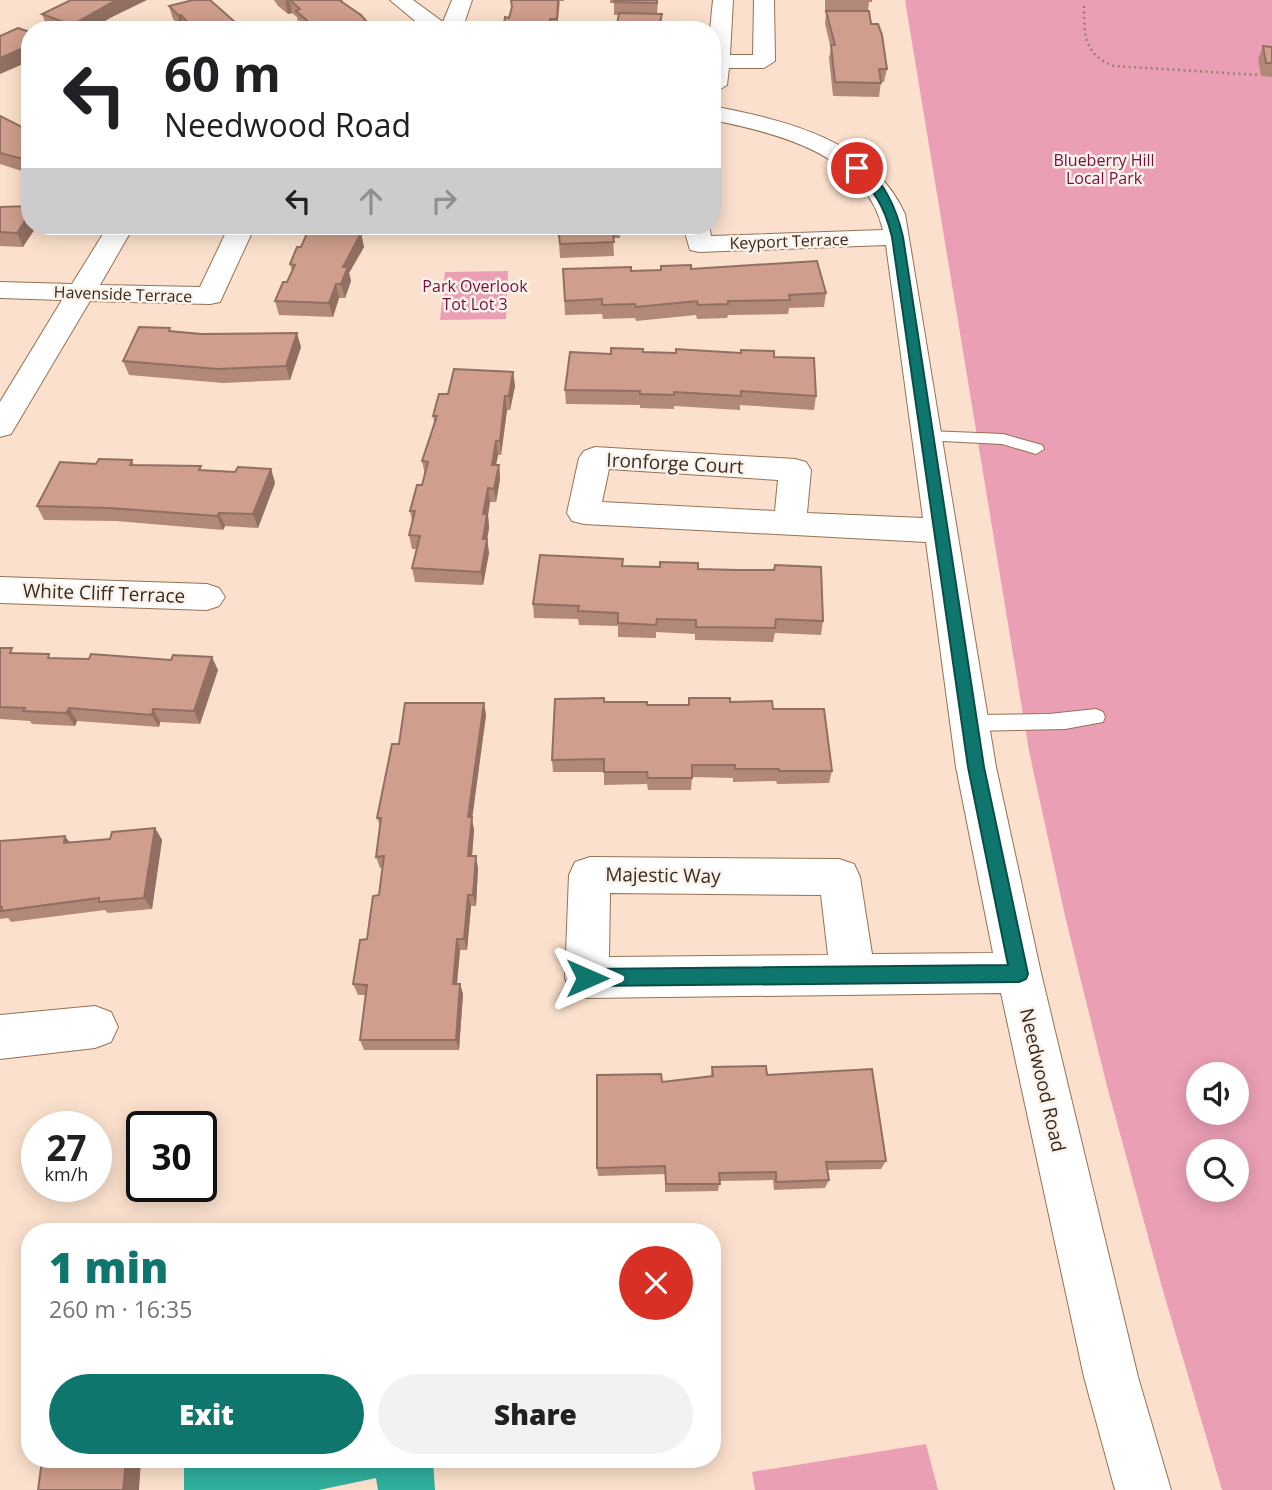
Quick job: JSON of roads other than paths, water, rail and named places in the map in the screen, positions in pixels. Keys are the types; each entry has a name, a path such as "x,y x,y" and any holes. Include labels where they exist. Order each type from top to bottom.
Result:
{"street":[{"path":"400,0 428,21"},
{"path":"454,21 462,0"},
{"path":"721,25 723,0"},
{"path":"721,62 764,61 764,0"},
{"name":"Needwood Road","path":"721,114 750,119 818,144 844,158 869,178 891,209 898,237 970,723 1019,974 1111,1377 1143,1490"},
{"path":"0,427 115,235"},
{"name":"Havenside Terrace","path":"0,290 210,296 238,235"},
{"name":"Keyport Terrace","path":"698,235 699,244 898,237"},
{"name":"Ironforge Court","path":"790,523 795,470 595,458 584,513 942,531"},
{"name":"White Cliff Terrace","path":"0,590 208,597"},
{"name":"Majestic Way","path":"853,975 839,877 590,875 587,978 1019,974"},
{"path":"0,1037 95,1027"}],"lane":[{"path":"928,436 1003,439 1036,449"},
{"path":"970,723 1021,720 1061,723 1096,717"}],"water":[{"path":"184,1468 434,1468 435,1490 378,1490 376,1478 319,1490 184,1490"}],"park label":[{"name":"Blueberry Hill Local Park","path":"1104,169"},
{"name":"Park Overlook Tot Lot 3","path":"475,295"}]}
